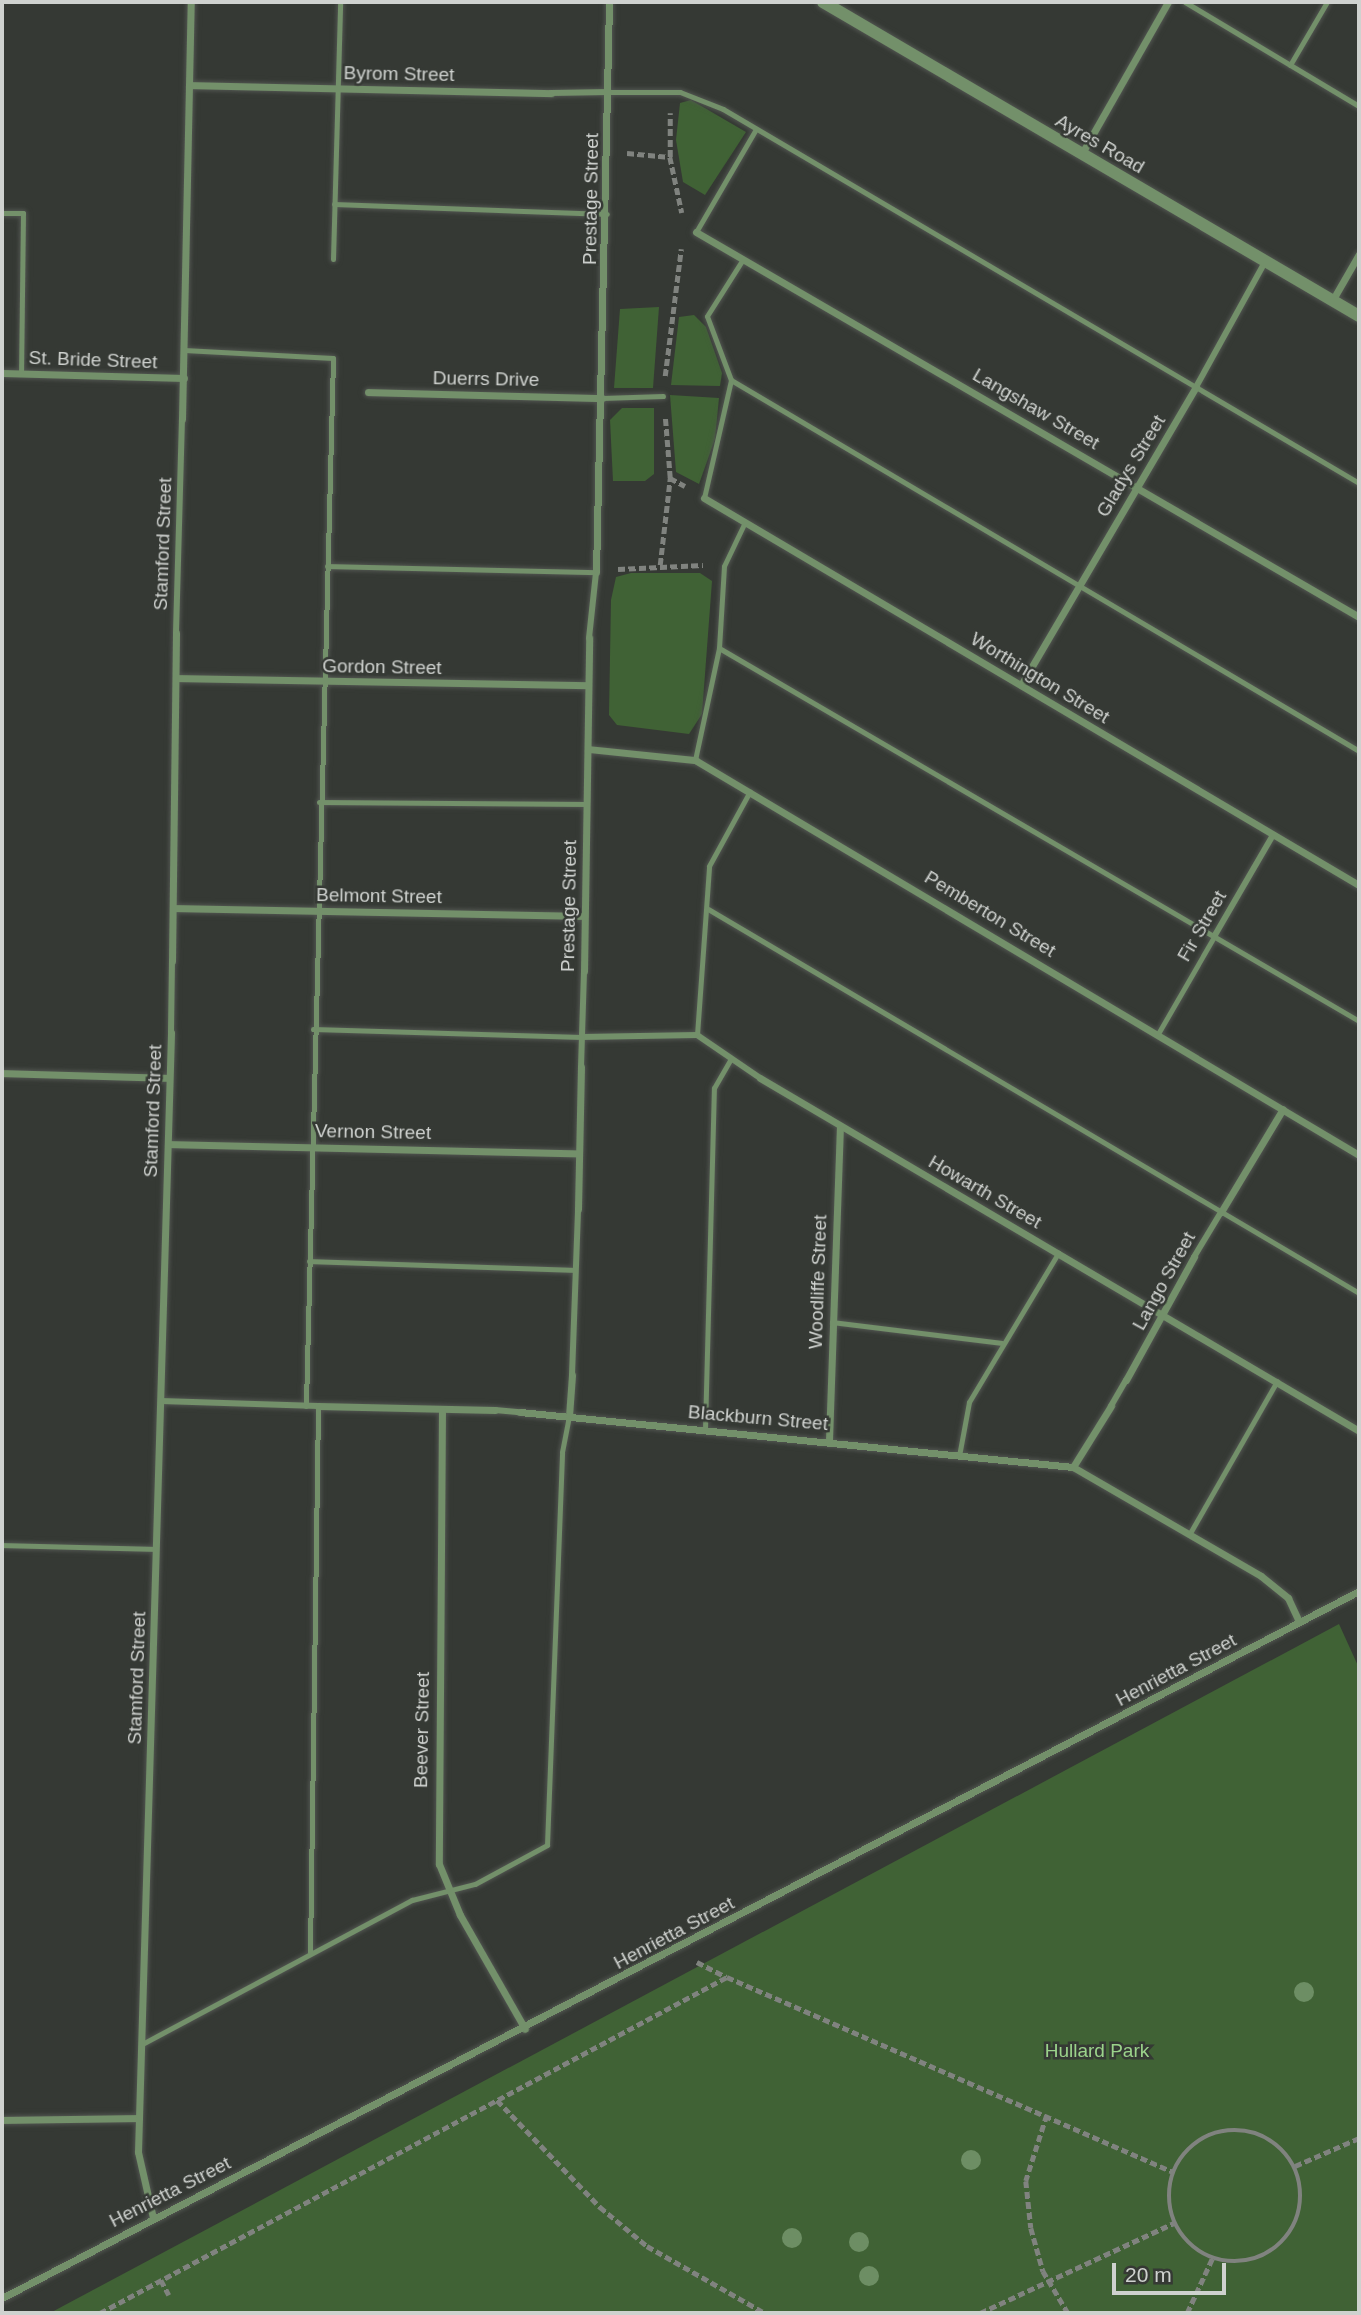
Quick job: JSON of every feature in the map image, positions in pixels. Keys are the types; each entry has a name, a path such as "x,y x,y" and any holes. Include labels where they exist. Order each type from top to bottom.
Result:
{"street":[{"name":"Stamford Street","path":"153,2218 139,2175 139,2118 171,1032 176,633 191,2"},
{"name":"Prestage Street","path":"569,1416 584,971 588,749 586,685 596,572 602,398 609,2"},
{"name":"Ayres Road","path":"823,2 1081,156 1359,316"},
{"path":"1081,156 1168,2"},
{"name":"Byrom Street","path":"189,85 609,92"},
{"name":"Langshaw Street","path":"696,232 1138,486 1359,617"},
{"path":"1332,301 1359,254"},
{"name":"Gladys Street","path":"1021,685 1196,387 1265,262"},
{"name":"St. Bride Street","path":"2,373 184,378"},
{"name":"Duerrs Drive","path":"368,392 602,398"},
{"name":"Worthington Street","path":"704,498 1359,885"},
{"name":"Gordon Street","path":"176,678 586,685"},
{"name":"Pemberton Street","path":"588,749 695,760 1159,1032 1359,1156"},
{"name":"Fir Street","path":"1214,935 1273,835"},
{"name":"Belmont Street","path":"174,908 584,916"},
{"path":"582,1037 697,1035"},
{"name":"Howarth Street","path":"697,1035 839,1126 1277,1380 1359,1431"},
{"path":"2,1073 169,1078"},
{"name":"Lango Street","path":"1073,1468 1283,1109"},
{"name":"Woodliffe Street","path":"829,1440 839,1126"},
{"name":"Vernon Street","path":"167,1144 578,1153"},
{"name":"Blackburn Street","path":"161,1401 495,1410 829,1440 1073,1468 1190,1533 1281,1591 1299,1622"},
{"name":"Beever Street","path":"442,1409 436,1839 447,1889 525,2029"},
{"name":"Henrietta Street","path":"2,2298 525,2029 1359,1592"},
{"path":"2,2120 139,2118"}],"lane":[{"path":"334,259 340,2"},
{"path":"1185,2 1359,106"},
{"path":"1290,65 1327,2"},
{"path":"609,92 671,92 697,95 1359,483"},
{"path":"696,232 756,129"},
{"path":"334,204 607,214"},
{"path":"2,213 23,213 21,373"},
{"path":"704,498 731,380 707,316 743,259"},
{"path":"184,350 333,358 309,1146 306,1406"},
{"path":"731,380 1359,751"},
{"path":"602,398 663,396"},
{"path":"695,760 719,648 724,566 745,522"},
{"path":"327,566 596,572"},
{"path":"719,648 1359,1021"},
{"path":"697,1035 709,866 750,790"},
{"path":"319,802 586,804"},
{"path":"708,909 1359,1293"},
{"name":"Fir Street","path":"1159,1032 1214,935"},
{"path":"313,1029 582,1037"},
{"path":"705,1429 713,1088 731,1058"},
{"path":"959,1456 969,1402 1058,1253"},
{"path":"309,1261 575,1270"},
{"path":"832,1322 1002,1343"},
{"path":"1190,1533 1277,1380"},
{"path":"310,1952 318,1406"},
{"path":"142,2044 310,1952 447,1889 475,1884 547,1845 562,1452 569,1416"},
{"path":"2,1545 156,1549"}],"path":[{"path":"671,92 670,158 684,225"},
{"path":"608,152 670,158"},
{"path":"660,565 670,478 663,396 682,237"},
{"path":"596,572 660,565 724,566"},
{"path":"676,1950 727,1977 1173,2172"},
{"path":"100,2313 727,1977"},
{"path":"497,2099 600,2207 647,2246 765,2313"},
{"path":"1047,2115 1026,2181 1031,2228 1049,2283 1068,2313"},
{"path":"1221,2131 1264,2136 1295,2166 1300,2211 1292,2232 1256,2260 1212,2259 1196,2250 1174,2223 1173,2172 1184,2153 1221,2131"},
{"path":"1295,2166 1359,2138"},
{"path":"980,2313 1174,2223"},
{"path":"1187,2313 1212,2259"},
{"path":"161,2280 169,2295"}],"green space":[{"path":"691,100 746,132 705,195 683,182 676,140 680,103"},
{"path":"659,307 653,388 614,388 620,309"},
{"path":"694,315 706,327 722,373 720,386 671,385 679,317"},
{"path":"670,395 719,398 715,439 699,484 676,472"},
{"path":"622,408 654,408 654,474 645,481 613,481 610,420"},
{"path":"631,573 700,573 712,581 702,714 689,734 617,725 609,715 611,600 616,577"},
{"name":"Hullard Park","path":"1339,1624 1359,1668 1359,2313 50,2313"}]}
